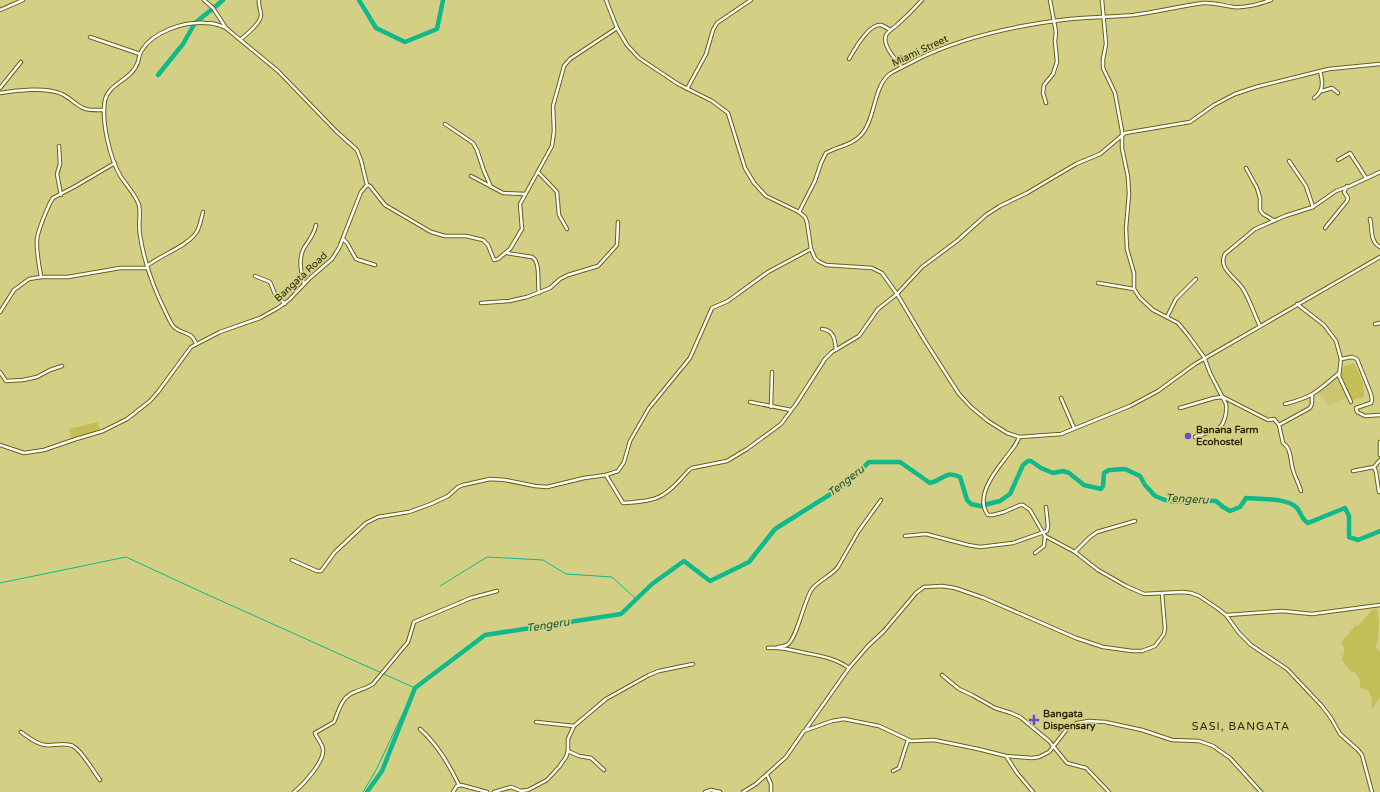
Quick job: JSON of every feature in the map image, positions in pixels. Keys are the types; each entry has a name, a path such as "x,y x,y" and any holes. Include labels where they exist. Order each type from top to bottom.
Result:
{"street":[{"path":"0,10 8,8 23,0"},
{"path":"204,0 213,8 226,28 241,39 283,76 336,132 357,150 367,185 370,186 385,205 431,232 445,236 466,236 481,239 488,246 494,260 506,253 513,245 522,228 520,206 552,146 554,131 553,106 564,66 570,59 617,28"},
{"path":"241,39 262,16 258,6 259,0"},
{"path":"606,0 617,28 627,45 639,58 660,73 687,89 712,101 728,113 745,168 759,189 766,196 799,212 806,219 811,249 815,258 822,264 878,270 897,294 952,384 962,397 995,426 1007,433 1019,437 1061,434 1130,406 1158,391 1184,371 1380,257"},
{"path":"687,89 709,48 712,34 717,23 751,0"},
{"path":"902,67 886,43 886,35 922,0"},
{"path":"1046,103 1043,92 1044,85 1053,74 1057,62 1055,22 1050,0"},
{"path":"1102,0 1106,45 1103,68 1115,93 1122,135 1122,148 1128,186 1126,219 1127,244 1134,273 1134,289 1140,298 1150,308 1178,323 1183,328 1205,359 1227,409 1224,423 1221,427 1195,437"},
{"name":"Miami Street","path":"799,212 817,177 825,155 828,152 853,142 862,133 870,118 882,84 890,74 932,52 967,40 1021,27 1055,22 1141,14 1210,1 1242,7 1272,0"},
{"path":"196,344 193,337 173,326 158,297 148,267 139,230 138,204 115,163 107,134 104,110 105,101 109,92 132,72 136,67 140,54 145,45 158,34 190,24 205,23 226,28"},
{"path":"849,59 866,34 875,26 882,25 890,30"},
{"path":"90,37 140,54"},
{"path":"0,88 21,62"},
{"path":"606,475 624,504 659,498 670,491 688,470 727,461 752,446 781,424 825,359 836,350 859,336 878,309 897,294 929,261 957,241 992,211 1027,193 1076,164 1100,154 1122,135 1128,132 1190,122 1214,105 1241,92 1256,87 1334,68 1380,64"},
{"path":"1320,71 1322,82 1321,91"},
{"path":"1314,98 1321,91 1333,88 1338,93"},
{"path":"0,93 40,90 52,91 61,94 88,110 104,110"},
{"path":"445,124 473,143 491,187"},
{"path":"59,146 60,164 57,174 61,195"},
{"path":"1338,160 1350,153 1366,178"},
{"path":"1288,161 1306,186 1314,207"},
{"path":"41,277 37,246 38,233 53,198 61,195 115,163"},
{"path":"1246,168 1257,188 1260,198 1260,210 1274,221"},
{"path":"538,172 557,192 559,215 567,229"},
{"path":"1260,326 1243,289 1228,272 1224,265 1223,258 1252,230 1314,207 1336,191 1380,172"},
{"path":"471,176 507,194 526,194"},
{"name":"Bangata Road","path":"0,446 21,453 36,452 103,431 118,424 150,401 172,374 189,349 225,330 265,316 285,304 304,284 332,259 337,253 361,192 367,185"},
{"path":"1325,228 1347,201 1348,198 1344,194 1347,186"},
{"path":"0,312 14,290 28,279 68,276 120,268 148,267 161,257 186,243 194,236 198,230 203,212"},
{"path":"1370,219 1372,227 1371,233 1374,243 1380,247"},
{"path":"481,303 509,301 539,293 550,288 564,277 600,265 617,245 619,237 618,222"},
{"path":"304,284 301,258 304,249 314,234 316,225"},
{"path":"343,239 356,259 375,265"},
{"path":"292,560 317,571 321,571 335,552 370,520 385,515 404,513 425,507 448,496 460,486 474,482 495,479 547,487 584,478 614,473 622,466 630,440 649,408 690,358 712,308 728,301 768,272 811,249"},
{"path":"506,253 535,258 538,265 539,293"},
{"path":"255,276 270,282 275,294 285,304"},
{"path":"1167,317 1176,299 1196,279"},
{"path":"1098,283 1134,289"},
{"path":"1297,304 1318,318 1326,327 1337,345 1341,359 1339,373 1340,378 1351,402"},
{"path":"1375,324 1380,323"},
{"path":"822,329 827,329 832,334 835,341 836,350"},
{"path":"1341,359 1352,357 1357,360 1371,394 1371,403 1356,408 1357,412 1365,416 1380,415"},
{"path":"0,372 6,380 24,380 37,377 62,366"},
{"path":"771,407 772,372"},
{"path":"1285,404 1303,399 1317,392 1339,373"},
{"path":"1279,425 1310,408 1312,404 1312,396"},
{"path":"1180,408 1214,398 1223,397 1268,420 1274,419 1279,425 1284,443 1287,446 1292,462 1292,468 1301,491"},
{"path":"1061,398 1074,428"},
{"path":"750,402 791,410"},
{"path":"1019,437 1015,448 1005,458 994,473 983,496 984,508 988,515 993,515 1023,505 1029,508 1042,532 1046,536 1075,552 1098,570 1137,592 1148,594 1191,593 1209,602 1226,615 1250,645 1287,669 1322,706 1340,734 1362,755 1372,792"},
{"path":"1380,442 1380,455"},
{"path":"1353,472 1374,467 1380,460"},
{"path":"1374,467 1379,492"},
{"path":"768,648 786,645 790,642 812,590 816,584 835,571 858,532 882,500"},
{"path":"905,536 926,534 980,547 1013,543 1047,531 1046,508"},
{"path":"1075,552 1097,532 1135,521"},
{"path":"1035,553 1044,546 1046,536"},
{"path":"743,792 756,784 786,757 849,668 868,646 883,633 916,593 924,587 942,586 955,588 989,600 1076,638 1103,647 1132,651 1155,646 1164,634 1165,628 1162,594"},
{"path":"294,792 310,776 323,754 322,746 315,733 334,722 340,706 346,698 351,694 366,689 373,684 408,642 414,622 471,598 497,591"},
{"path":"1226,615 1282,611 1312,614 1380,605"},
{"path":"778,647 830,657 849,668"},
{"path":"494,792 511,787 521,791 531,789 547,780 554,774 568,751 568,739 574,726 606,699 649,675 668,668 693,664"},
{"path":"942,675 959,689 995,708 1020,717 1053,746 1061,758 1067,763 1086,768 1109,792"},
{"path":"805,730 832,720 844,719 879,726 908,740 941,741 1006,756 1036,758 1048,752 1070,727 1077,723 1089,721 1105,722 1142,730 1172,740 1199,741 1213,746 1224,753 1261,792"},
{"path":"536,722 574,726"},
{"path":"420,729 438,748 458,786"},
{"path":"21,732 44,745 65,744 74,746 100,780"},
{"path":"893,771 900,768 908,740"},
{"path":"568,751 588,757 604,770"},
{"path":"1006,756 1017,774 1033,792"},
{"path":"767,775 771,784 771,792"},
{"path":"453,792 458,786"},
{"path":"458,786 487,792"},
{"path":"705,792 710,790 720,792"}],"shaded area":[{"path":"1354,363 1363,383 1364,397 1352,400 1341,375 1341,368"},
{"path":"1336,376 1347,397 1329,406 1319,393"},
{"path":"98,422 100,430 71,438 69,429"},
{"path":"1374,609 1377,609 1379,618 1376,647 1380,652 1380,697 1371,709 1372,700 1369,691 1360,687 1358,677 1355,673 1350,671 1342,659 1344,649 1341,643 1354,627 1360,624"}],"waterway":[{"path":"215,7 223,0"},
{"path":"359,0 376,28 405,42 437,29 443,0"},
{"path":"158,75 183,44 195,23 211,10"},
{"name":"Tengeru","path":"367,792 382,771 415,688 485,635 621,614 652,584 684,561 710,581 749,562 775,529 842,487 869,462 900,462 930,483 935,482 947,475 955,475 960,477 967,500 971,504 980,506 1000,501 1010,494 1023,465 1028,461 1031,461 1041,468 1053,473 1063,471 1069,473 1084,485 1101,489 1103,486 1104,473 1109,470 1125,469 1140,476 1145,485 1155,496 1176,502 1194,500 1216,501 1230,511 1240,507 1246,498 1288,502 1299,510 1304,520 1308,523 1345,508 1349,516 1349,537 1358,540 1380,531"},
{"path":"0,583 126,557 415,688 376,770 363,792"},
{"path":"440,586 487,557 543,560 566,574 612,577 636,599"}],"place":[{"name":"Banana Farm Ecohostel","path":"1188,436"},
{"name":"Bangata Dispensary","path":"1034,720"}],"district":[{"name":"SASI, BANGATA","path":"1241,726"}]}
